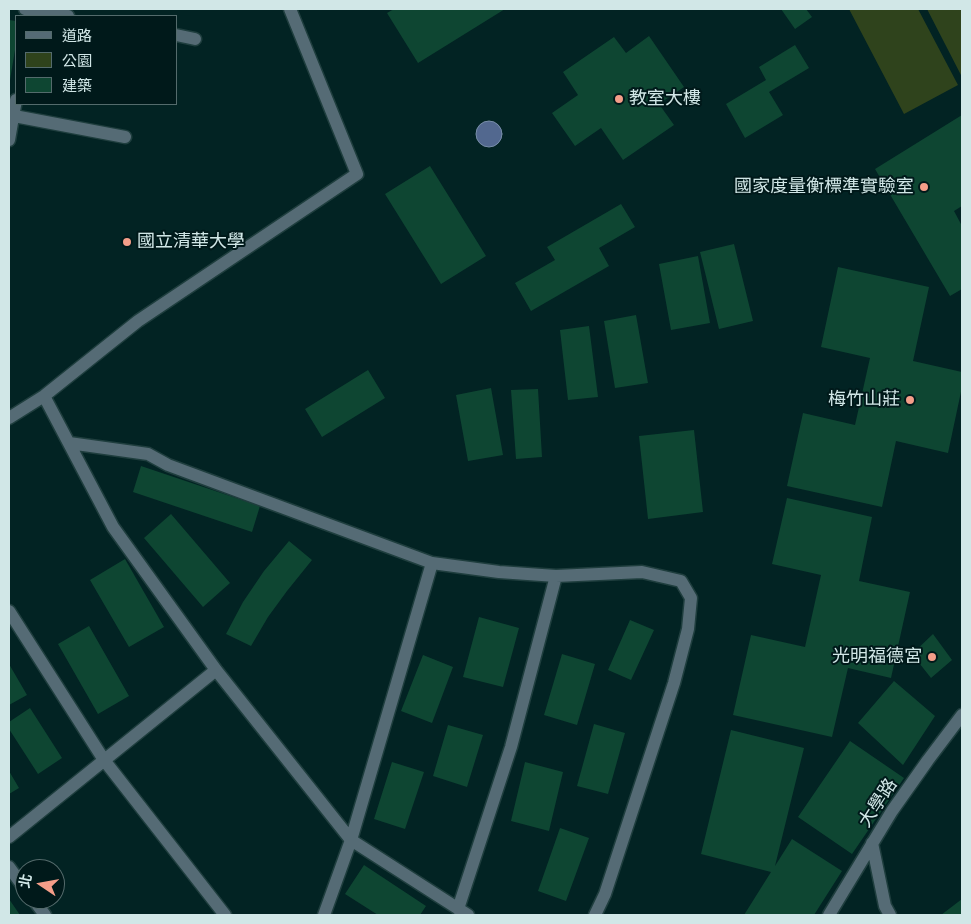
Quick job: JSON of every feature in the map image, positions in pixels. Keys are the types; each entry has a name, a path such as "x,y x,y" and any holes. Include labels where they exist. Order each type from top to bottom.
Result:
{"street":[{"path":"9,418 44,396 138,321 357,174 290,9"},
{"path":"30,12 58,15"},
{"path":"178,35 195,39"},
{"path":"9,140 11,115 15,103"},
{"path":"11,115 125,137"},
{"path":"44,396 113,527 216,670 351,840 463,912 511,747 556,576"},
{"path":"68,444 148,454 168,465 432,563 499,572 556,576 642,572 681,581 691,598 688,629 674,683 605,894 595,915"},
{"path":"324,915 351,840 432,563"},
{"path":"9,611 104,760 225,915"},
{"path":"9,838 216,670"},
{"name":"大學路","path":"829,915 902,796 962,715"},
{"path":"872,843 885,906 890,915"}],"green space":[{"path":"849,9 918,9 958,85 904,114"},
{"path":"927,9 962,9 962,77"}],"water":[{"path":"489,121 498,125 502,134 498,143 489,147 480,143 476,134 480,125"}],"building":[{"path":"394,9 505,9 418,63 387,13"},
{"path":"781,9 806,9 812,17 795,29"},
{"path":"9,20 15,21 15,50 9,80"},
{"name":"教室大樓","path":"649,36 684,87 659,104 674,125 623,160 601,128 575,146 552,113 578,95 563,72 614,37 626,53"},
{"path":"795,45 809,68 769,92 783,115 745,138 726,104 766,80 759,67"},
{"name":"國家度量衡標準實驗室","path":"962,115 962,206 954,211 962,226 962,289 950,296 875,169"},
{"path":"430,166 486,256 441,284 385,194"},
{"path":"621,204 635,227 599,248 609,266 531,311 515,283 555,260 547,247"},
{"path":"734,244 753,321 719,329 700,252"},
{"path":"698,256 710,323 671,330 659,264"},
{"name":"梅竹山莊","path":"838,267 929,287 913,361 962,372 962,387 948,453 896,441 882,507 787,486 803,413 855,425 870,358 821,347"},
{"path":"636,315 648,383 615,388 604,321"},
{"path":"589,326 598,397 568,400 560,330"},
{"path":"368,370 385,398 322,437 305,409"},
{"path":"491,388 503,455 468,461 456,395"},
{"path":"538,389 542,457 516,459 511,390"},
{"path":"694,430 703,512 648,519 639,436"},
{"path":"141,466 260,506 252,532 133,492"},
{"path":"787,498 872,517 859,581 910,592 891,678 848,668 832,737 733,715 751,635 805,647 821,575 772,564"},
{"path":"171,514 230,583 203,607 144,538"},
{"path":"289,541 312,560 268,617 251,646 226,634 243,602 264,571"},
{"path":"125,559 164,627 129,647 90,580"},
{"path":"479,617 519,628 503,687 463,677"},
{"path":"630,620 654,630 631,680 608,670"},
{"path":"89,626 129,696 98,714 58,644"},
{"name":"光明福德宮","path":"933,634 952,660 931,678 912,654"},
{"path":"562,654 595,664 577,725 544,715"},
{"path":"423,655 453,667 432,723 401,711"},
{"path":"9,664 27,695 9,705"},
{"path":"894,681 935,716 903,765 858,723"},
{"path":"30,708 62,758 38,774 9,729 9,722"},
{"path":"594,724 625,733 608,794 577,786"},
{"path":"448,725 483,735 467,787 433,776"},
{"path":"731,730 804,748 775,866 792,839 842,871 814,915 744,915 771,872 701,854"},
{"path":"850,741 904,778 852,854 798,817"},
{"path":"392,762 424,772 405,829 374,819"},
{"path":"525,762 563,772 549,831 511,821"},
{"path":"9,771 19,788 9,794"},
{"path":"560,828 589,838 566,901 538,891"},
{"path":"364,865 426,906 420,915 378,915 345,894"},
{"path":"9,899 20,915 9,915"},
{"path":"962,899 962,915 941,915"}],"place":[{"name":"教室大樓","path":"619,99"},
{"name":"國家度量衡標準實驗室","path":"924,187"},
{"name":"國立清華大學","path":"127,242"},
{"name":"梅竹山莊","path":"910,400"},
{"name":"光明福德宮","path":"932,657"}]}
